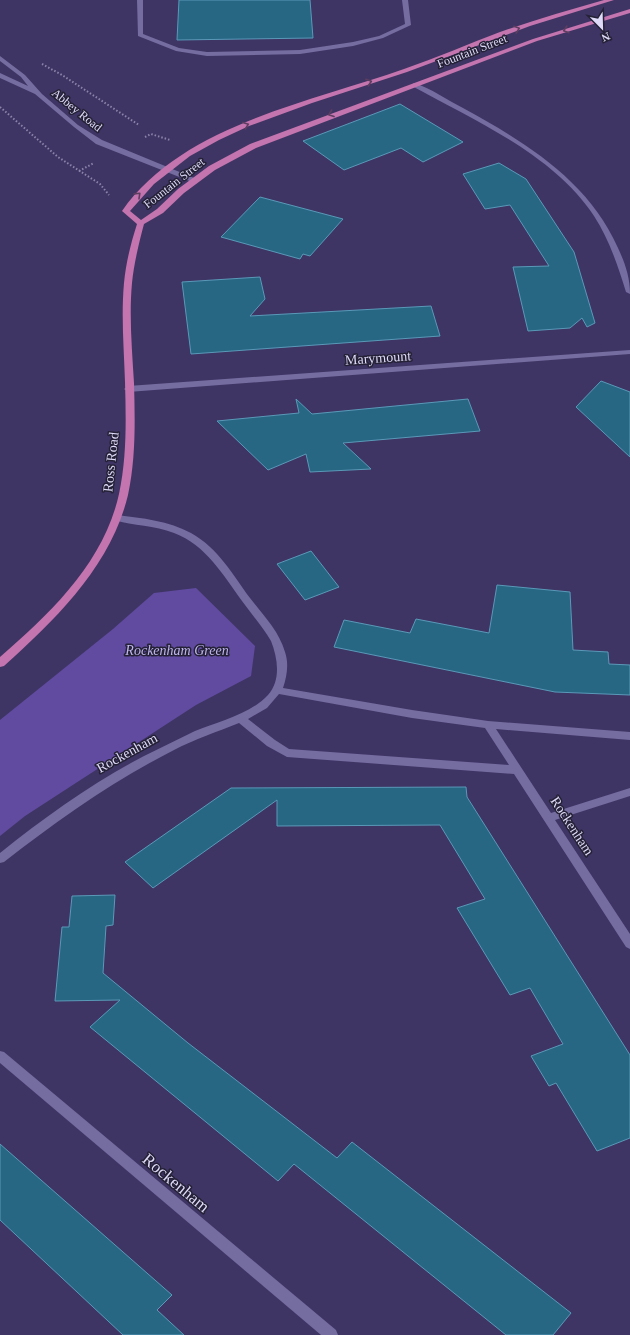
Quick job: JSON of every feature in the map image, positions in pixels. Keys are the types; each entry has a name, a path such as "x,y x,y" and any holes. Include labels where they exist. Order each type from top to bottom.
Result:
{"main road":[{"name":"Fountain Street","path":"611,0 563,13 515,29 406,70 235,128 207,142 168,169 132,201 126,211 141,222 160,211 195,180 235,156 290,130 535,40 630,11"},
{"name":"Ross Road","path":"0,663 51,616 77,587 98,556 116,518 122,497 128,464 127,301 132,259 141,222"}],"street":[{"path":"140,0 140,35 178,50 207,54 300,52 353,44 381,37 408,25 405,0"},
{"name":"Abbey Road","path":"0,58 23,76 40,95 76,126 99,142 195,180"},
{"path":"0,75 40,95"},
{"path":"414,85 525,149 569,183 587,203 606,230 621,263 630,292"},
{"name":"Marymount","path":"128,388 271,380 630,352"},
{"name":"Rockenham","path":"0,859 62,811 118,775 153,755 254,710 266,703 276,690 283,668 283,659 276,641 229,576 208,550 188,536 174,530 140,521 116,518"},
{"path":"276,690 363,706 488,725 630,736"},
{"path":"239,717 271,743 287,753 516,770"},
{"name":"Rockenham","path":"488,725 630,944"},
{"path":"548,818 630,792"},
{"name":"Rockenham","path":"0,1056 331,1335"}],"path":[{"path":"41,63 139,125"},
{"path":"0,107 54,154 78,171 93,178 107,190 111,199"},
{"path":"151,134 174,142"},
{"path":"78,171 86,167"}],"green space":[{"name":"Rockenham Green","path":"196,588 255,646 251,676 196,705 25,816 0,836 0,720 113,629 154,593"}],"building":[{"path":"179,0 310,0 313,38 177,40"},
{"path":"400,104 463,142 423,162 401,148 344,170 303,141"},
{"path":"499,163 526,179 574,252 595,323 587,327 582,318 570,328 528,331 513,267 549,266 510,205 485,209 463,174"},
{"path":"260,197 343,219 310,256 303,254 300,259 221,237"},
{"path":"260,277 265,299 250,316 431,306 440,336 191,354 182,282"},
{"path":"601,381 630,392 630,457 576,407"},
{"path":"296,399 312,414 468,399 480,431 343,443 371,469 310,472 306,454 268,470 217,421 299,413"},
{"path":"311,551 339,587 305,600 277,564"},
{"path":"497,585 570,592 573,650 608,652 609,664 630,665 630,695 555,692 334,647 344,620 410,633 416,619 489,633"},
{"path":"466,787 467,797 630,1055 630,1138 597,1151 556,1083 549,1086 531,1056 563,1044 530,988 510,995 457,908 485,899 440,825 277,826 277,800 153,888 125,862 231,788"},
{"path":"115,895 113,925 106,926 103,973 188,1043 337,1158 352,1142 571,1313 553,1335 506,1335 294,1164 278,1181 90,1027 120,1000 55,1001 62,927 69,927 72,896"},
{"path":"0,1144 172,1295 157,1310 184,1335 123,1335 0,1220"}]}
